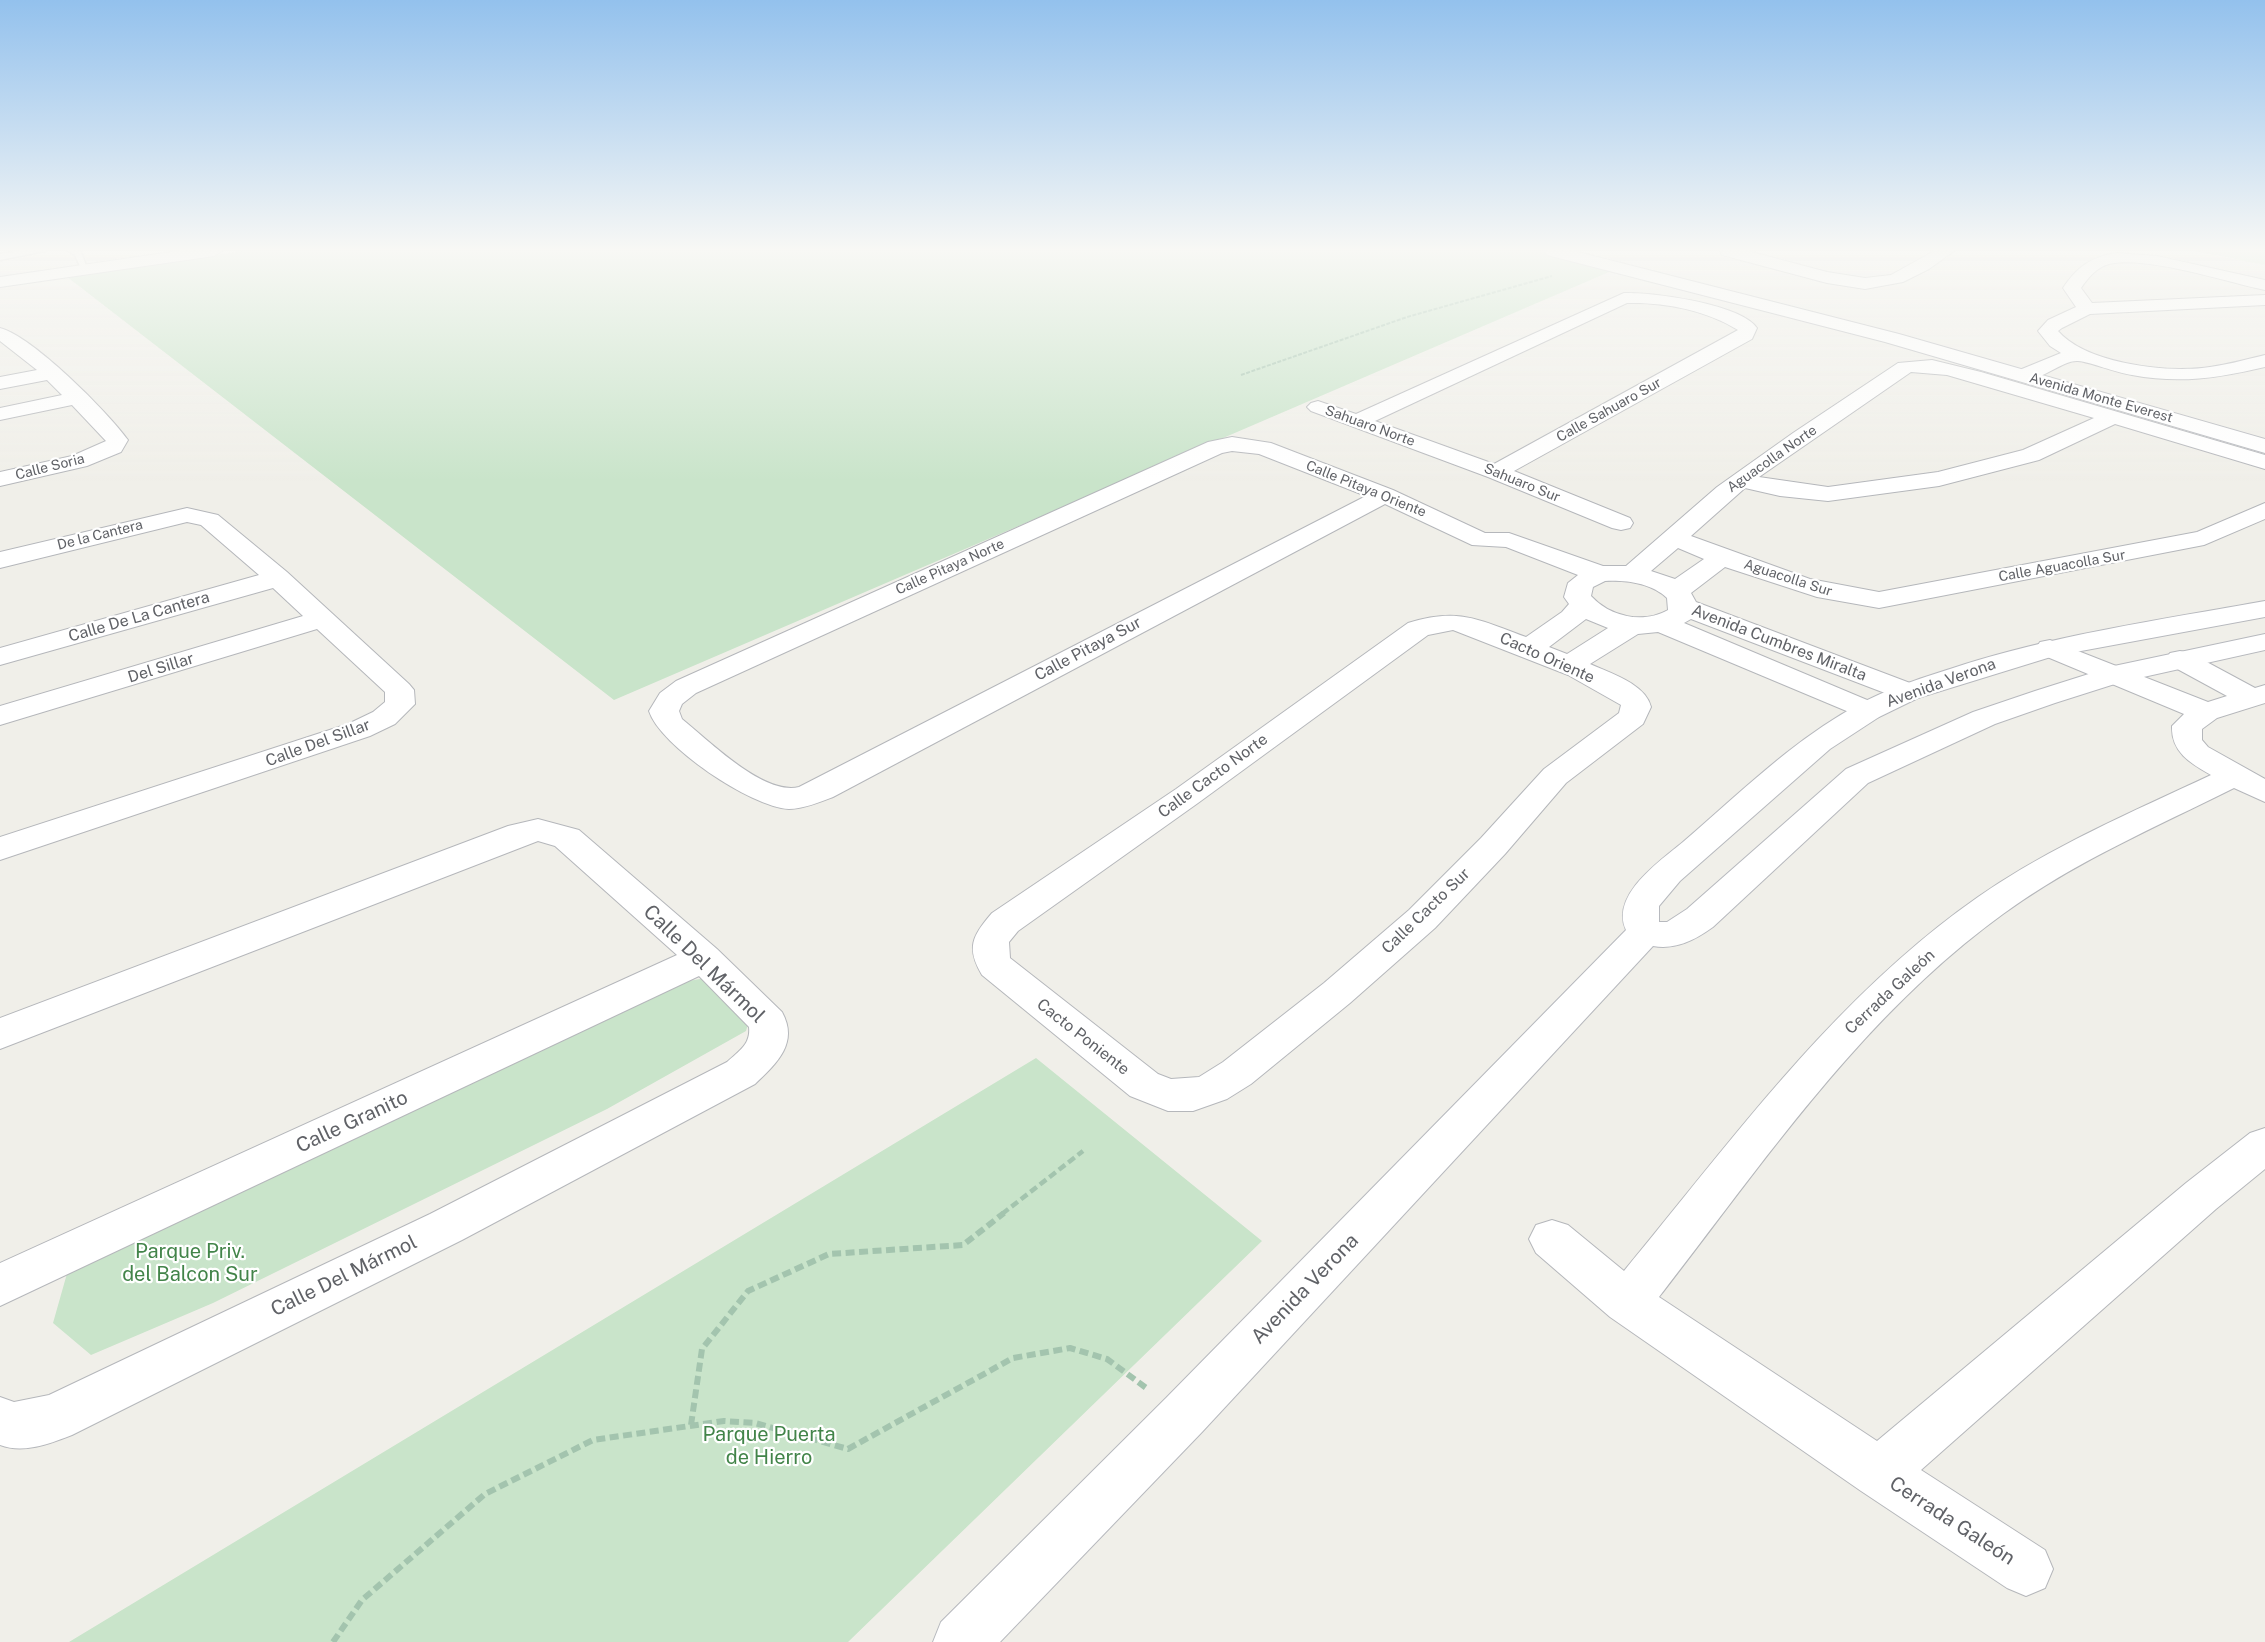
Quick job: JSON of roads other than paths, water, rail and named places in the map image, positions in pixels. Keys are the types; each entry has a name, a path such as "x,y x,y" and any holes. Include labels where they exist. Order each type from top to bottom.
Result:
{"street":[{"path":"1357,421 1558,328"},
{"name":"Calle Sahuaro Sur","path":"1496,472 1749,332 1746,328"},
{"name":"Avenida Monte Everest","path":"1860,328 2024,375 2260,436"},
{"name":"Avenida Monte Everest","path":"1905,328 2103,382 2260,436"},
{"path":"2051,328 2047,331 2051,338 2076,354 2126,368 2184,375 2209,374 2265,362"},
{"path":"2,334 77,398"},
{"path":"2024,375 2076,354"},
{"name":"Aguacolla Norte","path":"1632,574 1660,553 1741,480 1905,367 1925,365 1974,376 2114,417"},
{"path":"2103,382 2126,368"},
{"path":"0,383 50,373"},
{"path":"0,414 77,398"},
{"name":"Calle Soria","path":"0,479 100,454 113,447 117,440 77,398"},
{"name":"Sahuaro Norte","path":"1318,407 1422,445"},
{"path":"1741,480 1780,489 1828,494 1939,479 2031,455 2114,417 2265,462"},
{"name":"Calle Pitaya Oriente","path":"1248,444 1385,495 1481,540 1509,540 1600,574"},
{"name":"Calle Pitaya Norte","path":"790,799 759,793 668,723 664,711 670,699 686,687 1216,447 1248,444"},
{"name":"Sahuaro Sur","path":"1422,445 1621,522"},
{"name":"Calle Pitaya Sur","path":"790,799 822,790 1385,495"},
{"name":"Calle Aguacolla Sur","path":"1853,598 1879,600 1907,596 2141,552 2204,538 2265,510"},
{"name":"De la Cantera","path":"0,560 167,518 200,516"},
{"name":"Calle Del Sillar","path":"0,849 359,730 384,718 400,704 399,690 278,578 209,520 200,516"},
{"name":"Aguacolla Sur","path":"1674,538 1823,591 1853,598"},
{"name":"Calle Pitaya Oriente","path":"1481,540 1492,555 1580,597 1604,618 1633,625"},
{"name":"Aguacolla Sur","path":"1674,607 1723,556"},
{"path":"1529,648 1572,618 1580,597 1581,583 1600,574 1632,574 1649,577 1674,607 1633,625 1567,666"},
{"name":"Calle De La Cantera","path":"0,657 278,578"},
{"name":"Avenida Cumbres Miralta","path":"1674,607 1908,692"},
{"name":"Avenida Cumbres Miralta","path":"1674,607 1868,711"},
{"name":"Avenida Verona","path":"961,1642 1184,1415 1645,932 1639,919 1642,903 1668,873 1819,742 1868,711 1908,692 1987,666 2050,648 2265,609"},
{"name":"Del Sillar","path":"0,716 321,619"},
{"name":"Cacto Oriente","path":"1454,622 1529,648 1628,694 1635,703"},
{"name":"Calle Cacto Norte","path":"988,952 992,937 1005,922 1196,789 1418,628 1436,623 1454,622"},
{"path":"1645,932 1662,937 1679,933 1700,918 1857,776 1984,718 2115,675 2265,642"},
{"path":"2050,648 2206,712 2258,695"},
{"path":"2180,659 2258,695"},
{"name":"Calle Cacto Sur","path":"1193,1095 1214,1088 1237,1073 1337,993 1422,919 1493,846 1555,776 1632,718 1636,710 1635,703"},
{"name":"Cerrada Galeón","path":"2206,712 2187,726 2187,740 2197,754 2249,784"},
{"name":"Cerrada Galeón","path":"1627,1302 1826,1053 1919,962 1991,905 2079,851 2249,784"},
{"name":"Calle Del Mármol","path":"0,1034 487,847 538,830 567,838 704,958 768,1022 770,1038 761,1054 741,1073 446,1227 54,1418 14,1426 0,1421"},
{"name":"Cacto Poniente","path":"988,952 995,966 1144,1085 1168,1095 1193,1095"},
{"name":"Calle Granito","path":"0,1285 704,958"},
{"name":"Cerrada Galeón","path":"1879,1473 2201,1196 2265,1145"},
{"name":"Cerrada Galeón","path":"1552,1239 1627,1302 1879,1473 2026,1569"}],"park label":[{"name":"Parque Priv. del Balcon Sur","path":"190,1264"},
{"name":"Parque Puerta de Hierro","path":"769,1446"}]}
